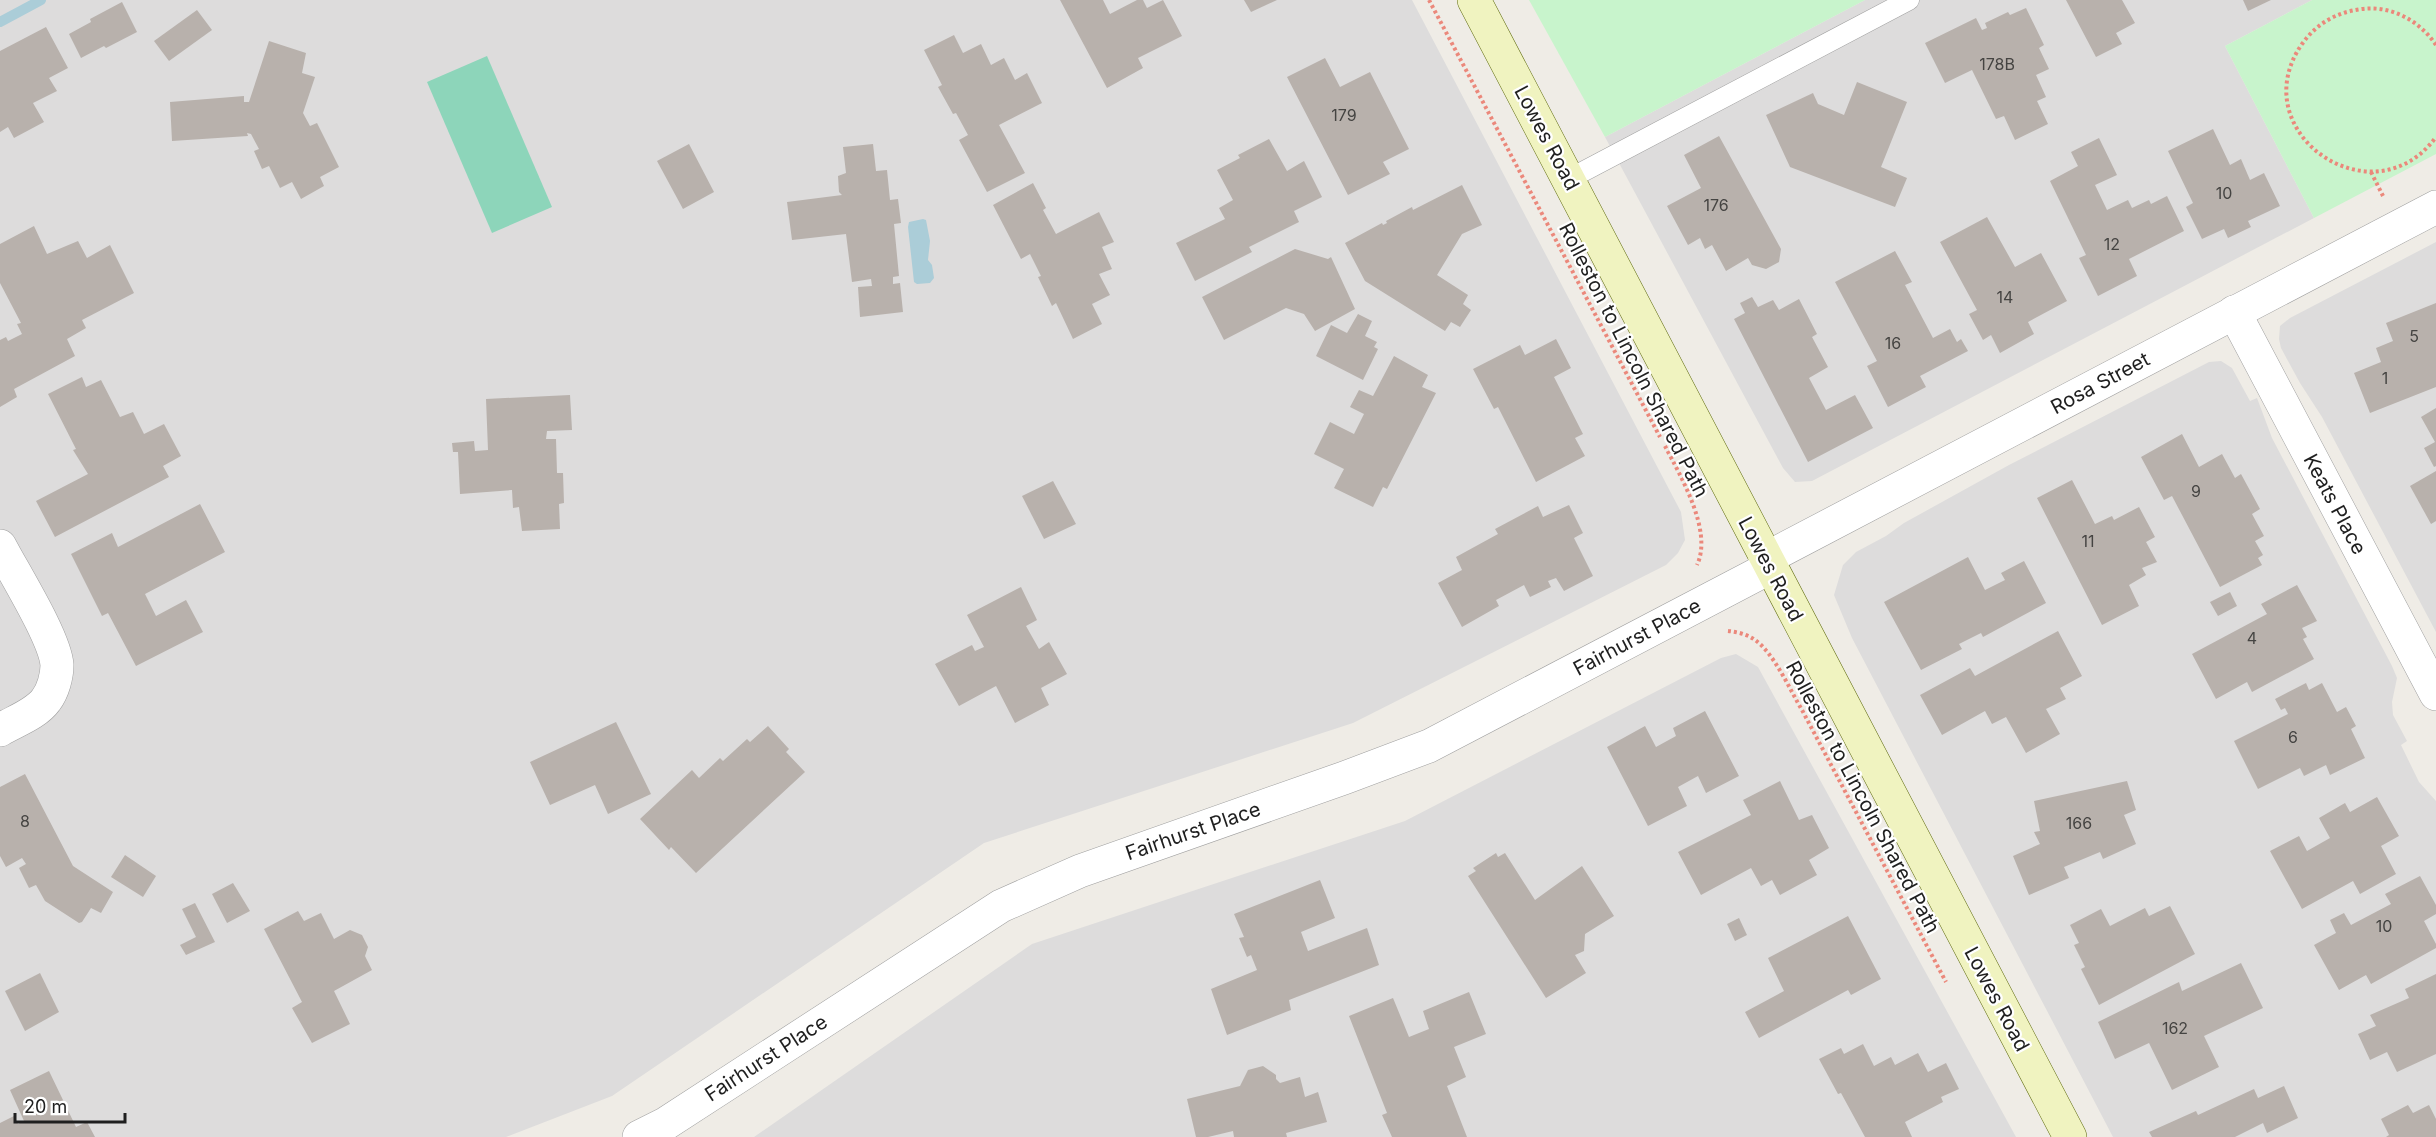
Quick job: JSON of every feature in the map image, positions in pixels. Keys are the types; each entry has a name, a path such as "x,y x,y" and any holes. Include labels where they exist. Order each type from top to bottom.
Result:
{"main road":[{"name":"Lowes Road","path":"1474,0 1767,563 2070,1137"}],"street":[{"name":"Rosa Street","path":"1767,563 2234,312 2436,207"},
{"name":"Keats Place","path":"2234,312 2436,694"},
{"path":"0,546 52,645 57,666 53,687 46,701 34,711 0,729"},
{"name":"Fairhurst Place","path":"639,1137 665,1124 1001,906 1080,871 1429,746 1767,563"}],"lane":[{"path":"1569,179 1909,0"}],"path":[{"name":"Rolleston to Lincoln Shared Path","path":"1429,0 1680,477 1701,528 1703,541 1699,562 1693,572"},
{"path":"2436,45 2424,31 2398,13 2386,9 2366,8 2347,11 2321,23 2308,36 2296,54 2286,79 2296,129 2316,152 2337,165 2371,172 2393,167 2417,156 2436,137"},
{"name":"Rolleston to Lincoln Shared Path","path":"1724,630 1744,634 1755,640 1779,671 1802,710 1947,984"}],"shaded area":[{"path":"0,0 1412,0 1681,512 1685,540 1678,553 1666,565 1353,723 984,843 612,1096 506,1137 0,1137"},
{"path":"1865,0 2312,0 2225,46 2314,218 1812,481 1795,482 1783,468 1605,137"},
{"path":"2436,242 2436,632 2322,417 2281,348 2279,339 2280,326 2290,318"},
{"path":"2221,361 2232,368 2250,401 2257,398 2272,438 2392,666 2397,678 2392,702 2393,715 2407,741 2401,745 2419,782 2436,801 2436,1137 2113,1137 1852,638 1834,595 1843,565 1856,552 2009,465 2209,362"},
{"path":"1736,654 1758,667 2016,1137 754,1137 1032,944 1405,821 1721,658"}],"green space":[{"path":"1529,0 1865,0 1605,137"},
{"path":"2312,0 2436,0 2436,154 2314,218 2225,46"},
{"path":"487,56 552,207 492,233 427,82"}],"water":[{"path":"926,220 930,241 928,260 932,265 934,278 930,283 917,284 914,282 908,227 909,222"}],"building":[{"path":"1060,0 1103,0 1110,14 1137,0 1143,0 1147,8 1163,0 1182,36 1138,58 1143,68 1107,88"},
{"path":"1244,0 1277,0 1251,12"},
{"path":"2066,0 2122,0 2135,23 2116,33 2122,44 2096,57"},
{"path":"2243,0 2271,0 2248,11"},
{"path":"122,2 137,32 81,58 69,34 91,22 90,19"},
{"path":"2026,8 2044,45 2039,48 2049,69 2036,75 2046,97 2037,101 2048,124 2015,140 2004,116 1996,119 1972,70 1945,83 1925,43 1976,18 1982,30 1987,28 1985,23 2008,12 2010,15"},
{"path":"197,10 212,30 169,61 154,41"},
{"path":"46,27 68,68 49,78 57,91 33,103 44,122 14,138 8,127 0,132 0,51"},
{"path":"954,35 963,53 981,44 991,65 1004,58 1015,80 1027,73 1042,103 999,125 1025,173 987,192 959,140 968,135 938,87 942,85 924,50"},
{"path":"269,41 306,53 302,73 315,77 303,113 310,126 317,123 339,167 320,177 324,186 301,199 292,182 280,188 269,166 262,169 254,151 259,149 251,134 172,141 170,102 244,96 244,102 249,102"},
{"path":"1325,58 1340,87 1370,72 1409,149 1383,162 1390,174 1348,195 1287,77"},
{"path":"1857,82 1907,102 1881,167 1907,178 1895,207 1790,167 1766,115 1813,93 1818,104 1844,115"},
{"path":"2213,129 2230,165 2241,159 2250,180 2264,173 2280,206 2248,221 2251,227 2228,238 2224,229 2202,239 2186,207 2193,203 2168,151"},
{"path":"1719,136 1781,249 1779,262 1766,269 1752,265 1748,258 1726,271 1712,245 1705,249 1700,238 1688,245 1667,206 1701,188 1684,155"},
{"path":"2099,138 2117,175 2095,185 2107,210 2128,200 2132,208 2149,200 2151,204 2167,196 2184,231 2129,259 2137,276 2098,296 2079,258 2086,255 2050,181 2078,166 2071,152"},
{"path":"1269,139 1287,171 1304,161 1322,197 1294,211 1299,222 1249,247 1252,252 1195,281 1176,243 1225,219 1219,208 1233,200 1217,170 1240,158 1238,155"},
{"path":"689,144 714,192 683,209 657,161"},
{"path":"873,144 876,171 887,170 890,200 898,199 901,223 894,224 899,276 893,277 893,284 900,283 903,312 860,317 858,287 872,286 871,279 852,282 846,234 792,240 787,202 842,195 839,192 838,176 846,173 843,147"},
{"path":"1033,183 1046,208 1043,210 1056,234 1099,212 1114,242 1102,247 1112,269 1099,274 1110,295 1092,304 1102,324 1073,339 1056,303 1052,306 1030,254 1021,259 993,205"},
{"path":"1462,185 1482,225 1462,234 1437,275 1468,295 1463,304 1471,310 1460,327 1451,322 1445,331 1365,281 1345,243 1382,223 1383,225 1387,223 1386,221 1412,207 1413,210"},
{"path":"1987,217 2015,267 2041,253 2067,301 2028,322 2034,334 2000,353 1991,335 1983,340 1969,314 1977,310 1940,242"},
{"path":"34,226 47,254 78,241 87,258 110,245 134,293 82,320 86,328 67,339 75,356 14,389 17,397 0,407 0,340 6,337 8,341 22,334 17,324 21,323 0,283 0,244"},
{"path":"1295,249 1328,259 1331,257 1355,309 1315,331 1304,314 1286,308 1224,340 1202,297"},
{"path":"1895,251 1912,282 1905,285 1933,338 1950,329 1957,342 1961,339 1968,351 1920,376 1926,387 1888,407 1867,366 1877,361 1835,282"},
{"path":"1752,297 1758,307 1773,300 1779,310 1799,299 1817,334 1812,337 1828,367 1809,378 1826,410 1855,395 1873,428 1808,462 1734,319 1745,313 1740,303"},
{"path":"2436,303 2436,387 2370,413 2354,373 2381,362 2376,348 2393,341 2386,323"},
{"path":"1358,314 1372,321 1365,336 1377,342 1374,347 1378,349 1363,380 1316,356 1331,325 1347,333"},
{"path":"1556,339 1571,368 1554,377 1583,434 1575,438 1585,456 1536,482 1498,407 1494,409 1473,369 1520,345 1525,355"},
{"path":"1394,356 1428,375 1422,387 1436,393 1387,489 1383,487 1373,507 1334,488 1344,469 1314,454 1330,422 1354,434 1364,414 1350,407 1359,390 1373,396"},
{"path":"82,377 86,387 101,380 120,417 133,412 144,434 164,424 181,456 163,466 169,477 55,537 36,501 88,474 73,450 76,449 48,394"},
{"path":"570,395 572,430 547,431 546,439 556,439 557,473 563,473 564,503 559,504 560,529 522,531 519,507 513,508 512,490 460,494 458,452 453,452 452,443 474,441 475,451 488,450 486,399"},
{"path":"2436,408 2436,466 2434,467 2424,448 2435,442 2421,417"},
{"path":"2182,434 2199,467 2222,454 2235,478 2241,474 2260,509 2252,514 2264,536 2255,541 2263,555 2258,558 2262,565 2220,587 2172,496 2164,500 2141,457"},
{"path":"2436,471 2436,521 2431,524 2410,486"},
{"path":"2072,480 2095,524 2112,516 2114,520 2139,507 2155,537 2146,542 2157,562 2142,568 2146,575 2129,585 2139,606 2102,625 2037,498"},
{"path":"1053,481 1076,524 1044,539 1022,496"},
{"path":"200,504 225,552 145,594 156,616 186,600 203,632 136,666 108,613 102,616 71,554 112,533 118,547"},
{"path":"1569,505 1583,533 1574,538 1593,576 1564,591 1556,578 1548,581 1551,587 1530,597 1524,585 1496,600 1499,606 1462,627 1438,583 1462,570 1456,557 1498,534 1495,529 1538,506 1543,517"},
{"path":"1968,557 1985,590 2005,580 2001,573 2024,561 2046,603 1983,637 1981,633 1959,644 1962,649 1921,670 1884,602"},
{"path":"2297,585 2317,621 2302,628 2307,637 2303,639 2314,659 2252,692 2247,682 2216,699 2192,654 2267,614 2261,604"},
{"path":"1021,587 1037,620 1026,626 1039,649 1049,642 1067,674 1041,688 1049,705 1015,723 996,686 959,706 935,664 972,645 975,651 984,647 967,615"},
{"path":"2230,592 2237,606 2218,616 2210,602"},
{"path":"2058,631 2082,676 2060,688 2066,699 2046,709 2060,734 2026,753 2006,717 1992,724 1985,711 1942,735 1920,695 1970,668 1975,676"},
{"path":"2306,683 2309,690 2322,683 2337,712 2346,707 2356,726 2351,729 2365,758 2330,775 2326,765 2304,776 2300,768 2258,789 2234,741 2288,714 2285,708 2281,710 2275,699"},
{"path":"1705,711 1739,776 1706,793 1698,776 1678,787 1687,806 1648,826 1607,747 1645,726 1656,747 1676,736 1673,728"},
{"path":"616,722 651,794 608,814 595,785 550,805 530,762"},
{"path":"768,726 789,749 786,752 805,772 696,873 671,847 669,850 640,819 692,770 699,778 720,758 723,761 747,739 750,742"},
{"path":"25,774 73,866 113,892 101,913 91,908 82,922 79,923 45,901 36,885 29,888 19,868 26,864 22,858 6,867 0,856 0,787"},
{"path":"1780,781 1799,820 1812,815 1829,848 1809,860 1817,875 1780,895 1772,880 1761,886 1751,868 1701,895 1678,852 1751,815 1743,800"},
{"path":"2127,781 2136,810 2124,815 2136,844 2103,859 2100,852 2064,867 2069,878 2029,895 2013,856 2040,844 2034,832 2040,831 2034,801"},
{"path":"2377,797 2399,836 2381,846 2396,874 2360,894 2353,881 2302,909 2270,851 2299,836 2307,851 2330,838 2319,818 2345,803 2350,812"},
{"path":"1496,853 1498,857 1505,853 1535,900 1582,866 1614,916 1585,934 1584,951 1575,955 1586,973 1546,998 1468,876 1476,871 1473,868"},
{"path":"125,855 156,876 143,897 111,877"},
{"path":"2420,876 2436,905 2436,914 2424,921 2436,948 2371,984 2366,975 2339,990 2314,945 2336,933 2330,920 2344,913 2351,925 2391,904 2385,894"},
{"path":"1320,880 1335,918 1301,932 1308,951 1367,928 1379,965 1289,1000 1291,1010 1227,1035 1211,989 1257,970 1251,955 1247,957 1239,938 1244,937 1234,914"},
{"path":"233,883 250,911 227,923 212,894"},
{"path":"195,903 215,942 186,955 180,945 196,937 182,909"},
{"path":"2170,906 2195,954 2099,1005 2081,969 2085,967 2074,945 2079,943 2070,925 2101,909 2110,926 2145,908 2149,916"},
{"path":"298,911 304,921 321,913 334,939 350,930 362,935 368,947 365,956 372,970 334,991 350,1024 312,1043 292,1008 302,1002 264,929"},
{"path":"1848,916 1881,979 1851,995 1848,990 1759,1038 1745,1012 1784,991 1768,958"},
{"path":"1739,918 1747,935 1735,941 1727,924"},
{"path":"2241,963 2263,1008 2204,1036 2219,1067 2172,1090 2149,1043 2115,1059 2098,1022 2179,982 2182,991"},
{"path":"40,973 59,1012 25,1031 5,991"},
{"path":"2436,974 2436,1054 2397,1072 2387,1052 2370,1060 2358,1034 2376,1026 2370,1015 2409,998 2405,989"},
{"path":"1469,992 1486,1034 1454,1047 1466,1077 1447,1086 1467,1137 1392,1137 1382,1115 1387,1113 1349,1016 1393,998 1409,1037 1429,1029 1423,1011"},
{"path":"1863,1044 1874,1066 1891,1057 1895,1065 1918,1053 1928,1072 1946,1063 1959,1089 1941,1097 1943,1102 1905,1122 1912,1137 1865,1137 1819,1059 1841,1048 1844,1054"},
{"path":"1263,1066 1276,1075 1280,1083 1300,1077 1305,1097 1318,1092 1327,1122 1286,1133 1287,1137 1234,1137 1233,1131 1208,1137 1196,1137 1187,1099 1240,1086 1248,1070"},
{"path":"49,1071 76,1127 87,1122 95,1137 0,1137 0,1123 14,1116 18,1124 24,1121 10,1090"},
{"path":"2284,1086 2298,1118 2267,1133 2263,1123 2235,1137 2152,1137 2149,1132 2196,1111 2198,1115 2254,1089 2258,1098"},
{"path":"2408,1105 2413,1113 2429,1105 2436,1119 2436,1137 2386,1137 2389,1135 2381,1119"}],"waterway":[{"path":"0,22 41,0"}]}
